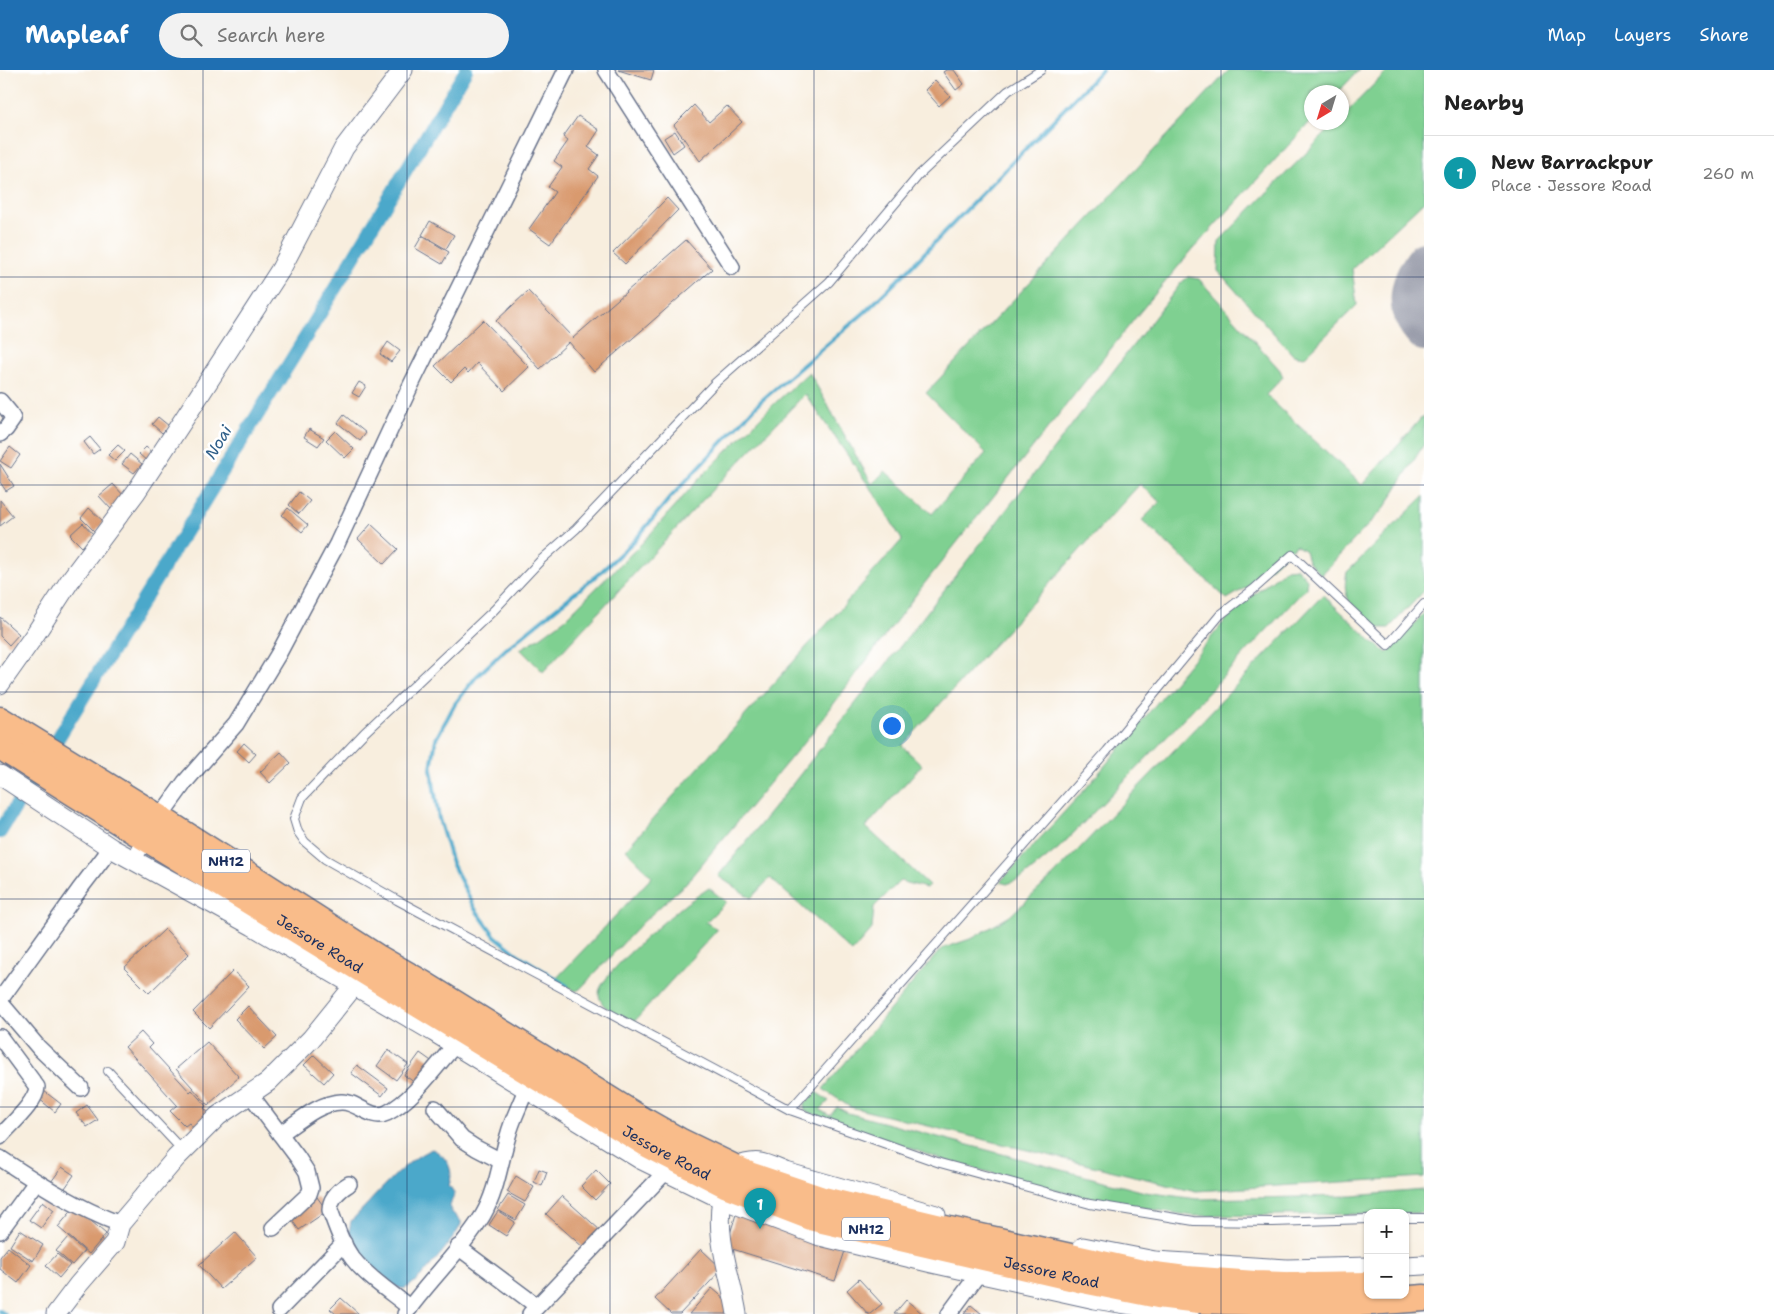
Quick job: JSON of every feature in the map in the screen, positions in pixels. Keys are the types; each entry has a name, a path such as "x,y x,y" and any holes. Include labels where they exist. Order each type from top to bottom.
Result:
{"highway":[{"name":"NH12","path":"0,720 71,777"},
{"name":"Jessore Road","path":"0,746 71,777 153,828 529,1081 649,1146 671,1166 725,1184 814,1218 1093,1282 1234,1307 1329,1305 1372,1299"},
{"name":"NH12","path":"365,972 432,989 681,1142 734,1168 786,1188 823,1200 936,1227 1147,1274 1186,1279 1312,1286 1364,1297"},
{"path":"1409,1282 1424,1281"},
{"name":"Jessore Road","path":"1409,1298 1424,1298"}],"street":[{"path":"0,684 71,579 136,492 281,269 344,148 404,70"},
{"path":"133,860 185,782 236,724 279,653 336,544 410,387 566,70"},
{"path":"606,70 732,267"},
{"path":"0,401 10,412 12,419 6,429 0,434"},
{"path":"0,775 111,848 253,926 365,972 455,1045 529,1081 508,1134 492,1198 482,1216 408,1311 354,1261 344,1243 330,1210 330,1203 343,1187 349,1184"},
{"path":"81,1088 39,1048 0,1001 111,848"},
{"path":"56,1314 115,1242 120,1224 183,1151 218,1116 268,1082 311,1039 365,972"},
{"path":"0,1037 37,1087 37,1094 0,1137"},
{"path":"280,1134 313,1112 339,1102 349,1102 377,1115 387,1113 411,1095 455,1045"},
{"path":"250,1094 307,1172 311,1188 303,1201 273,1228"},
{"path":"435,1108 462,1139 501,1161"},
{"path":"0,1158 36,1182 92,1214 120,1224"},
{"path":"734,1168 748,1162 763,1163 786,1172 991,1230 1155,1260 1287,1270 1364,1267"},
{"path":"458,1247 534,1310 671,1166 722,1199 820,1236 1095,1299 1189,1314"},
{"path":"0,1231 36,1182"},
{"path":"722,1199 720,1210 721,1244 737,1314"},
{"path":"279,1310 344,1243"},
{"path":"1409,1266 1424,1265"},
{"path":"949,1314 979,1273"}],"lane":[{"path":"1040,70 1008,90 918,175 829,282 715,383 576,528 541,560 494,610 364,734 302,798 294,819 298,832 305,842 325,859 513,964 790,1110 940,1163 1090,1204 1194,1221 1273,1222 1364,1219"},
{"path":"790,1110 1107,751 1220,615 1254,589 1292,555 1388,645 1424,604"},
{"path":"108,1071 183,1151"},
{"path":"1409,1218 1424,1218"}],"green space":[{"path":"1229,70 1359,70 1345,85 1304,85 1304,129 1193,249 1140,312 924,584 811,734 685,884 642,923 580,989 576,991 554,981 652,877 626,849 902,540 878,499 805,394 715,487 543,672 520,649 565,619 643,542 699,479 809,372 872,484 885,471 932,514 986,453 926,393"},
{"path":"1388,70 1424,70 1424,201 1352,269 1357,305 1304,357 1293,355 1218,271 1219,241 1329,130 1349,130 1349,110"},
{"path":"1188,277 1199,279 1280,370 1283,377 1266,395 1362,485 1424,415 1424,444 1385,507 1321,575 1308,561 1305,551 1296,545 1252,584 1227,599 1142,520 1160,502 1140,484 902,746 922,765 866,827 929,885 926,888 900,881 874,907 872,929 852,952 770,878 751,898 718,876 773,809 1181,283"},
{"path":"1424,496 1424,591 1389,628 1376,628 1351,604 1345,583 1347,572"},
{"path":"1297,568 1307,579 1306,588 1162,742 1059,848 1022,878 1007,884 1000,882 1088,786 1233,611 1286,569"},
{"path":"1323,595 1387,653 1424,613 1424,1177 1196,1191 850,1107 823,1089 941,949 973,938 1010,916 1054,875"},
{"path":"709,888 726,902 706,922 717,930 632,1024 607,1008 600,999 599,994 610,974 652,933 687,903"},
{"path":"816,1092 829,1101 820,1110 830,1116 837,1107 848,1113 1145,1192 1197,1199 1352,1196 1424,1190 1424,1213 1409,1213 1409,1209 1364,1209 1364,1214 1193,1216 1089,1199 943,1160 805,1111 804,1104"}],"water":[{"path":"432,1149 445,1159 450,1169 451,1179 449,1185 455,1194 450,1207 461,1221 461,1224 445,1249 419,1278 406,1288 400,1288 392,1285 375,1271 353,1246 349,1235 351,1221 400,1171 422,1154"}],"building":[{"path":"618,70 654,70 651,80"},
{"path":"954,70 964,84 956,90 943,72"},
{"path":"935,80 950,96 939,106 925,90"},
{"path":"694,105 709,122 727,106 742,122 700,161 674,125"},
{"path":"578,116 599,130 588,147 599,155 589,169 598,176 550,244 529,229 555,192 548,187 562,167 554,161 568,141 563,137"},
{"path":"675,131 684,145 673,153 664,138"},
{"path":"667,198 678,210 625,264 613,253"},
{"path":"430,221 454,235 446,249 422,235"},
{"path":"422,236 449,252 442,264 415,248"},
{"path":"686,240 712,269 594,372 569,342 540,369 496,321 528,291 573,338"},
{"path":"483,320 529,367 504,391 477,363 468,373 464,369 451,382 435,366"},
{"path":"388,342 400,351 391,362 380,354"},
{"path":"359,382 366,386 359,397 352,393"},
{"path":"344,415 366,433 360,441 338,423"},
{"path":"158,417 169,426 162,433 152,424"},
{"path":"309,429 324,438 318,446 304,437"},
{"path":"335,431 354,449 345,458 326,440"},
{"path":"90,437 100,449 93,454 84,442"},
{"path":"118,445 125,451 115,461 108,455"},
{"path":"10,447 20,455 11,468 0,461"},
{"path":"146,447 156,456 149,463 139,454"},
{"path":"130,454 142,464 134,473 122,464"},
{"path":"0,464 14,486 6,491 0,482"},
{"path":"113,484 125,497 111,509 99,496"},
{"path":"299,492 310,501 299,514 289,505"},
{"path":"0,500 13,516 0,526"},
{"path":"89,508 104,522 95,532 81,518"},
{"path":"288,508 308,525 302,532 282,515"},
{"path":"83,523 94,535 82,547 70,535"},
{"path":"371,524 398,549 384,564 358,539"},
{"path":"0,617 19,634 9,645 0,636"},
{"path":"244,743 256,754 249,762 237,751"},
{"path":"281,752 291,763 270,783 260,772"},
{"path":"165,929 189,954 149,993 124,968"},
{"path":"233,971 249,986 209,1028 193,1012"},
{"path":"248,1006 277,1037 264,1049 235,1019"},
{"path":"141,1032 152,1044 149,1047 190,1092 192,1090 206,1106 204,1108 211,1116 195,1130 189,1123 185,1126 170,1111 177,1105 125,1047"},
{"path":"207,1042 239,1077 208,1105 176,1069"},
{"path":"388,1050 408,1064 396,1080 377,1066"},
{"path":"420,1053 434,1063 418,1085 404,1075"},
{"path":"314,1055 333,1073 324,1083 304,1065"},
{"path":"357,1065 388,1088 382,1096 351,1073"},
{"path":"44,1091 61,1104 55,1112 38,1098"},
{"path":"87,1105 98,1120 87,1127 76,1113"},
{"path":"62,1167 74,1175 63,1191 51,1182"},
{"path":"539,1169 547,1172 542,1186 534,1182"},
{"path":"596,1170 610,1184 595,1200 581,1186"},
{"path":"516,1176 534,1187 525,1202 507,1192"},
{"path":"508,1195 525,1205 516,1220 498,1210"},
{"path":"562,1196 601,1231 585,1249 546,1214"},
{"path":"317,1197 327,1211 299,1230 289,1216"},
{"path":"43,1201 54,1210 41,1228 29,1220"},
{"path":"75,1207 106,1234 89,1254 58,1227"},
{"path":"498,1211 515,1222 506,1236 489,1225"},
{"path":"737,1211 846,1248 835,1281 726,1247"},
{"path":"20,1230 43,1245 33,1261 10,1246"},
{"path":"235,1232 257,1257 221,1289 199,1265"},
{"path":"68,1237 84,1251 72,1265 56,1251"},
{"path":"8,1247 31,1265 18,1283 0,1269 0,1257"},
{"path":"701,1249 722,1269 680,1314 671,1314 655,1299"},
{"path":"57,1254 70,1265 59,1278 46,1266"},
{"path":"859,1279 882,1304 870,1314 847,1290"},
{"path":"712,1288 733,1306 726,1314 689,1314"},
{"path":"341,1298 359,1314 336,1314 330,1309"},
{"path":"906,1300 923,1314 894,1314"},
{"path":"971,1305 982,1314 964,1314"}],"waterway":[{"name":"Noai","path":"0,832 313,325 466,70"},
{"path":"567,986 517,954 495,936 475,909 452,863 439,819 431,769 436,739 455,704 476,677 506,649 602,571 636,539 669,499 761,401 865,312 1102,70"},
{"path":"0,1311 5,1314"}],"taxiway":[{"path":"1424,260 1413,278 1409,297 1412,315 1424,333"}],"place":[{"name":"New Barrackpur","path":"760,1229"}]}
